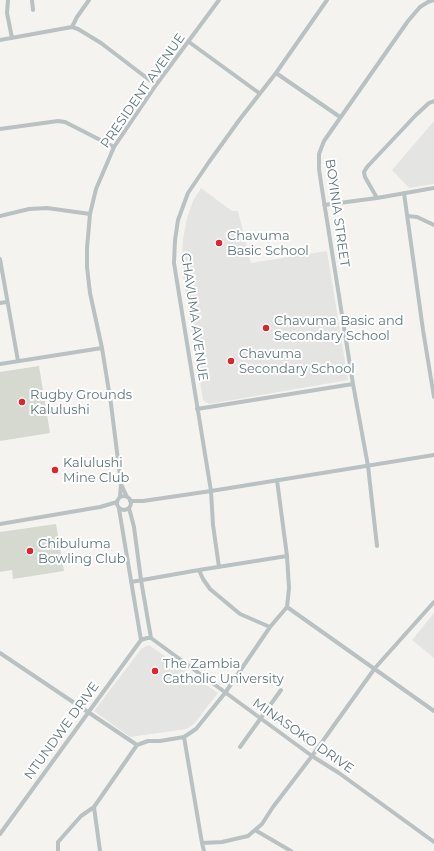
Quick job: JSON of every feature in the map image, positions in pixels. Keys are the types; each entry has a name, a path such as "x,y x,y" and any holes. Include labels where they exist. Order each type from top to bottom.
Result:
{"street":[{"path":"8,0 7,13 12,38"},
{"path":"32,0 33,10"},
{"path":"72,27 89,0"},
{"name":"PRESIDENT AVENUE","path":"120,497 121,484 111,404 102,348 90,293 87,267 86,248 90,214 96,189 114,147 156,85 219,0"},
{"name":"CHAVUMA AVENUE","path":"219,566 210,491 174,263 174,240 178,220 188,193 213,156 259,93 276,73 327,0"},
{"name":"BOYINIA STREET","path":"377,546 368,466 324,205 319,169 320,154 324,141 408,21 420,7 434,0"},
{"path":"0,40 72,27 87,33 156,85"},
{"path":"189,42 259,93"},
{"path":"276,73 340,118"},
{"path":"377,198 364,172 416,115 429,103 434,101"},
{"path":"0,129 58,121 65,122 114,147"},
{"path":"324,205 434,188"},
{"path":"404,193 434,397"},
{"path":"0,216 29,209 47,208 90,214"},
{"path":"408,216 417,217 434,226"},
{"path":"0,259 18,361"},
{"path":"0,303 7,302"},
{"path":"0,364 102,348"},
{"path":"197,409 353,384"},
{"path":"151,638 141,640 118,506 120,497 129,503 434,455"},
{"path":"58,851 58,842 81,816 94,806 137,745 148,741 160,741 184,737 202,722 225,693 270,627 287,607 289,588 287,556 277,480"},
{"name":"PRESIDENT AVENUE","path":"121,484 129,503 134,528 151,638"},
{"path":"0,524 100,507 118,506 125,511 129,503"},
{"path":"131,582 219,566 287,556"},
{"path":"199,570 210,589 240,614 270,627"},
{"path":"202,843 222,842 243,838 248,836 262,824 375,668 434,602"},
{"path":"287,607 434,711"},
{"name":"MINASOKO DRIVE","path":"151,638 312,756 340,773 434,842"},
{"name":"NTUNDWE DRIVE","path":"0,834 141,640"},
{"path":"1,656 137,745"},
{"path":"240,748 281,690"},
{"path":"184,737 204,851"},
{"path":"94,806 100,851"},
{"path":"255,830 292,851"}],"shaded area":[{"path":"434,121 434,184 409,188 392,170"},
{"name":"Chavuma Basic and Secondary School","path":"201,188 232,211 238,211 251,263 327,251 348,380 209,404 203,400 183,276 182,257 183,239 187,218 193,201"},
{"name":"Rugby Grounds Kalulushi","path":"39,366 50,433 0,441 0,372"},
{"name":"Chibuluma Bowling Club","path":"56,524 64,571 13,579 12,570 0,572 0,532"},
{"path":"434,613 434,658 412,640"},
{"name":"The Zambia Catholic University","path":"149,645 218,693 194,724 186,729 130,737 94,711 142,648"}],"place":[{"name":"Chavuma Basic School","path":"219,243"},
{"name":"Chavuma Basic and Secondary School","path":"266,328"},
{"name":"Chavuma Secondary School","path":"231,361"},
{"name":"Rugby Grounds Kalulushi","path":"22,402"},
{"name":"Kalulushi Mine Club","path":"55,470"},
{"name":"Chibuluma Bowling Club","path":"30,551"},
{"name":"The Zambia Catholic University","path":"155,671"}]}
